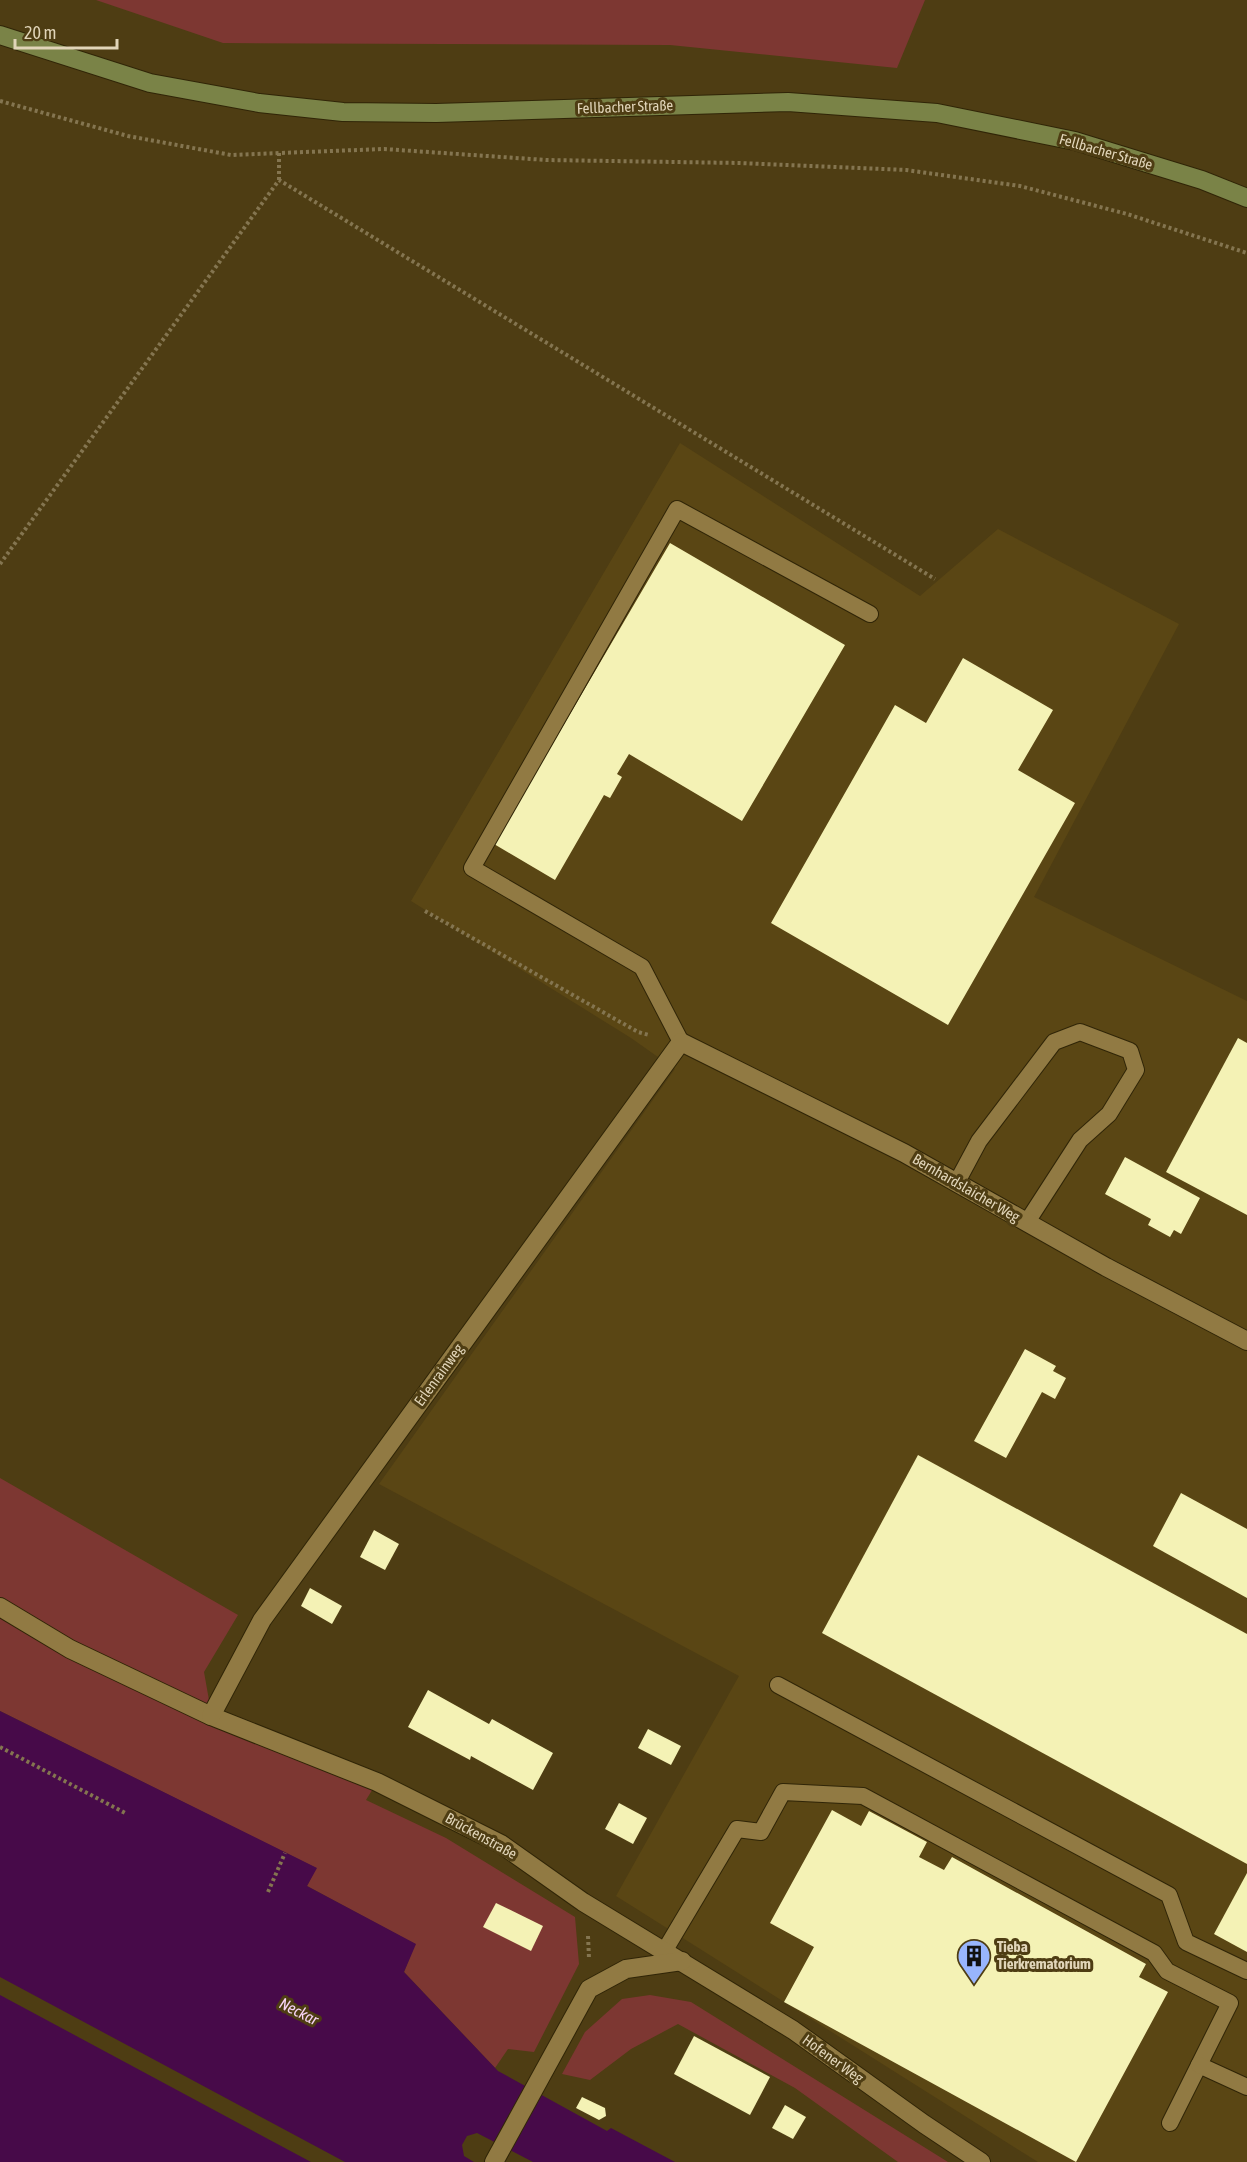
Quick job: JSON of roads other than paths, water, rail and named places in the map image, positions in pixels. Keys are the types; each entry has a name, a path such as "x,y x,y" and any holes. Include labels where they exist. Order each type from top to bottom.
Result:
{"main road":[{"name":"Fellbacher Straße","path":"0,35 150,83 259,103 343,112 436,113 788,102 937,113 1076,141 1202,180 1247,198"}],"street":[{"name":"Bernhardslaicher Weg","path":"681,1042 904,1152 1027,1222 1247,1341"},
{"name":"Erlenrainweg","path":"211,1716 262,1620 681,1042"},
{"name":"Brückenstraße","path":"0,1607 70,1649 211,1716 388,1787 501,1844 583,1902 682,1961"},
{"path":"494,2162 589,1989 626,1969 682,1961"},
{"name":"Hofener Weg","path":"682,1961 793,2030 981,2162"}],"lane":[{"path":"681,1042 642,967 472,868 677,510 870,614"},
{"path":"957,1182 978,1141 1054,1042 1080,1032 1130,1051 1136,1070 1109,1114 1080,1140 1027,1222"},
{"path":"778,1685 1169,1895 1186,1942 1247,1971"},
{"path":"665,1950 736,1829 761,1832 783,1792 863,1796 1154,1953 1167,1971 1230,2003 1170,2123"},
{"path":"1199,2065 1247,2087"}],"water":[{"name":"Neckar","path":"0,1711 317,1868 307,1886 416,1944 404,1972 498,2071 607,2131 611,2128 675,2162 533,2162 477,2133 467,2136 462,2145 464,2156 474,2162 345,2162 0,1977"},
{"path":"0,1995 311,2162 0,2162"}],"place":[{"name":"Tieba Tierkrematorium","path":"974,1985"}]}
